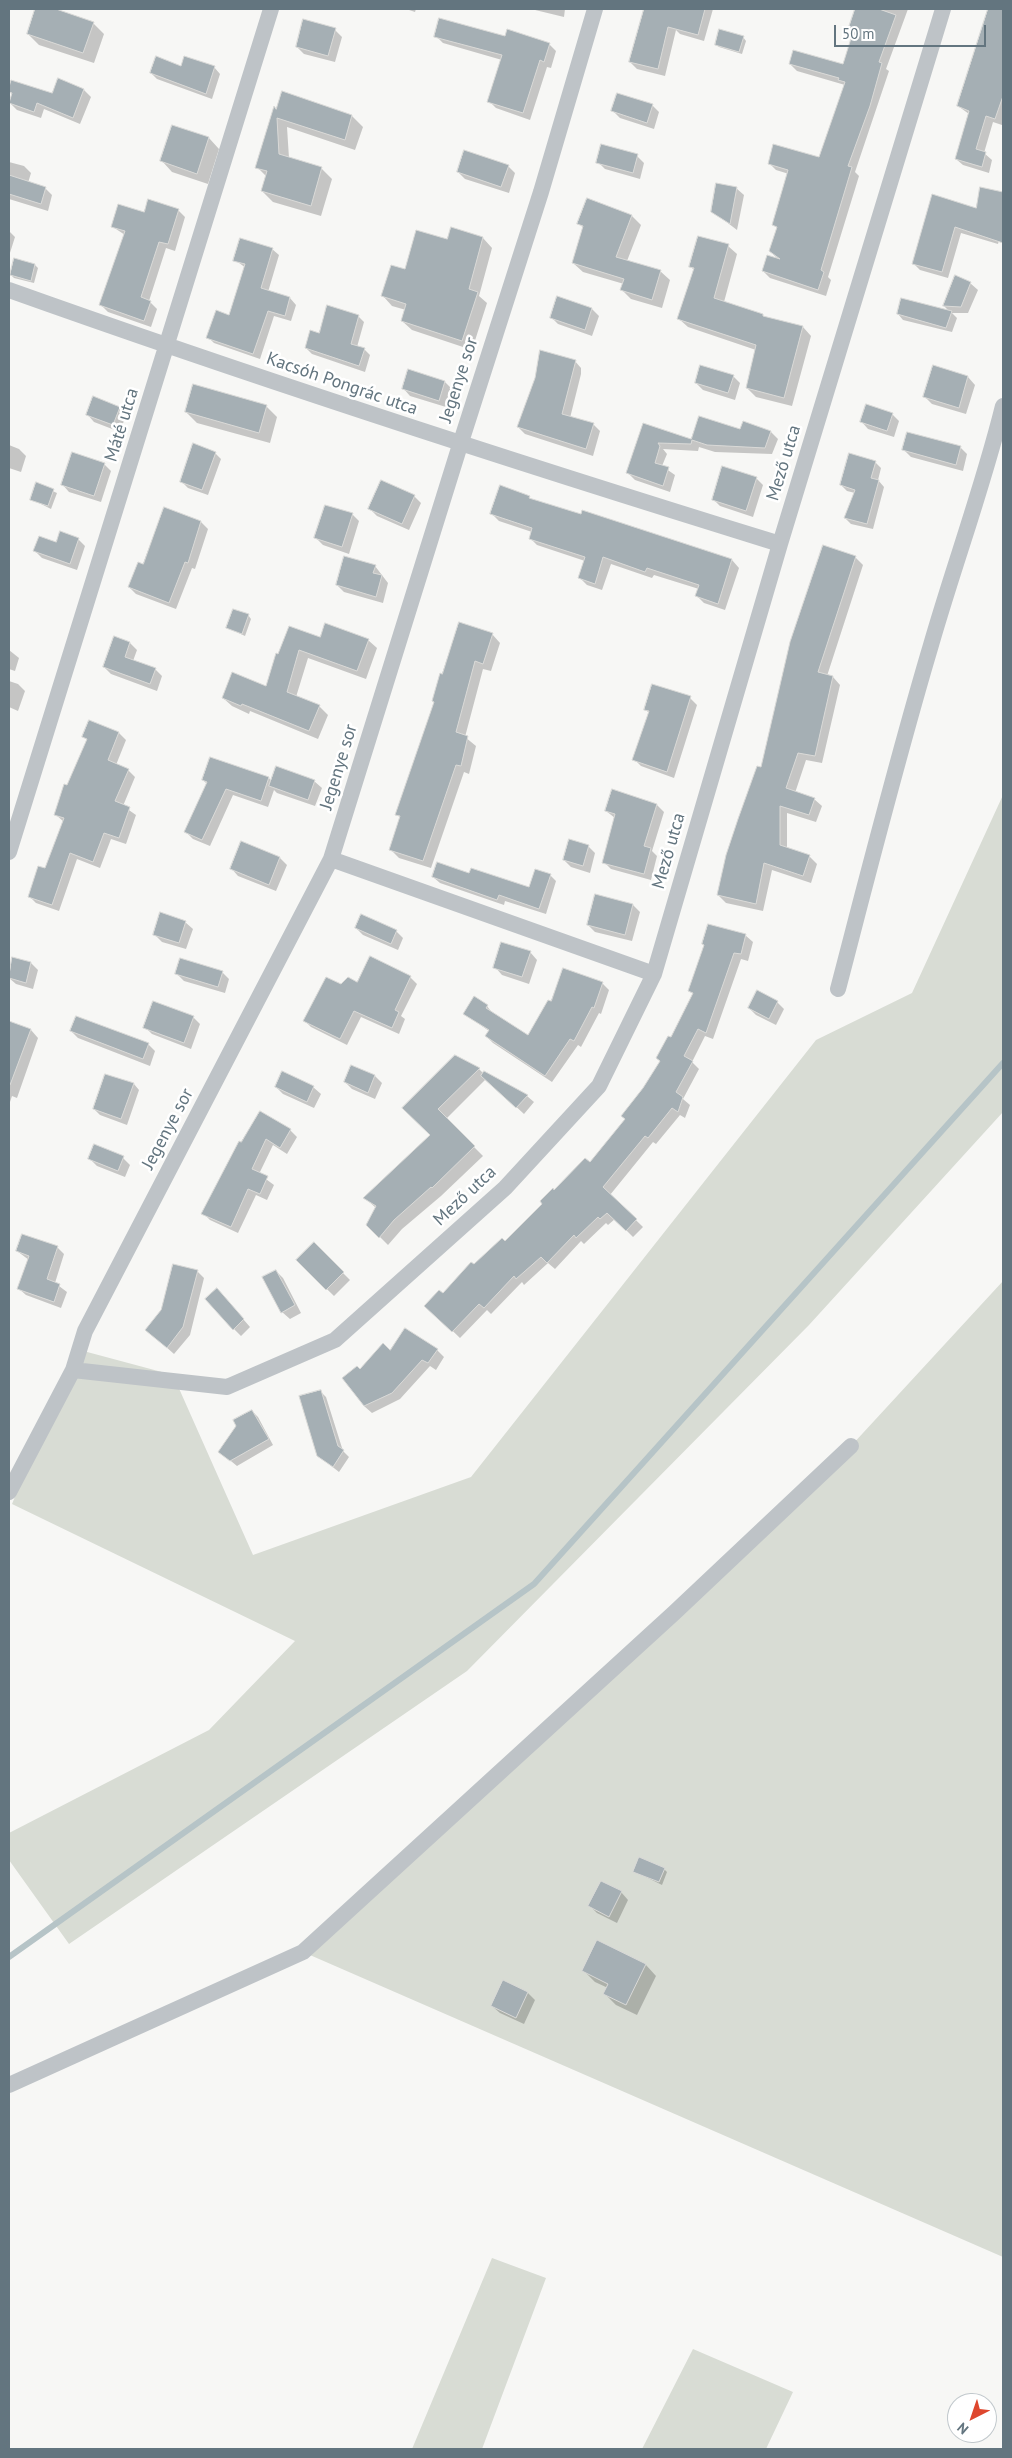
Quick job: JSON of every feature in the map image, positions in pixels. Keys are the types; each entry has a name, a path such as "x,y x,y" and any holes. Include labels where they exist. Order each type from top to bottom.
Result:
{"street":[{"name":"Máté utca","path":"9,852 168,347 271,9"},
{"name":"Jegenye sor","path":"9,1492 73,1370 85,1331 331,860 541,192 595,9"},
{"name":"Mező utca","path":"73,1370 227,1386 335,1340 505,1188 599,1086 654,974 780,544 943,9"},
{"name":"Kacsóh Pongrác utca","path":"9,290 168,347 460,445 780,544"},
{"path":"838,989 891,783 932,642 987,470 1003,406"},
{"path":"331,860 654,974"},
{"path":"9,2085 303,1952 667,1620 851,1446"}],"shaded area":[{"path":"1003,795 1003,1112 809,1325 467,1671 69,1944 9,1860 9,1833 209,1730 295,1641 12,1504 76,1349 173,1375 253,1555 471,1477 816,1040 912,993"},
{"path":"1003,1281 1003,2257 303,1952 851,1446"},
{"path":"492,2258 546,2278 482,2449 412,2449"},
{"path":"693,2349 793,2392 766,2449 642,2449"}],"building":[{"path":"35,9 56,9 94,22 83,53 27,34"},
{"path":"644,9 705,9 698,35 668,27 658,69 629,62"},
{"path":"855,9 879,9 896,15 879,62 882,63 870,106 848,166 852,167 821,270 824,272 818,290 762,271 767,255 780,259 769,251 777,227 772,225 788,170 768,164 773,144 819,157 845,82 838,80 839,78 789,64 793,50 843,64 853,32 848,30"},
{"path":"988,9 1003,9 1003,96 995,119 986,116 976,149 986,152 982,167 955,159 969,111 957,106"},
{"path":"439,18 505,36 507,29 550,43 544,62 540,60 523,113 487,102 502,55 434,37"},
{"path":"303,19 336,28 328,56 296,47"},
{"path":"719,29 744,36 739,52 715,45"},
{"path":"156,56 181,66 184,56 215,66 206,94 150,73"},
{"path":"58,78 84,89 73,118 37,103 34,112 9,103 12,93 9,92 11,80 52,93"},
{"path":"282,91 352,115 345,140 277,118 279,154 322,167 311,206 261,191 267,171 255,168 274,106 276,109"},
{"path":"617,93 653,104 647,123 611,111"},
{"path":"172,125 209,137 197,174 160,161"},
{"path":"601,144 638,154 633,173 596,163"},
{"path":"464,150 509,165 501,187 457,172"},
{"path":"9,175 46,187 41,204 9,194"},
{"path":"716,183 737,187 730,224 711,212"},
{"path":"980,187 1003,192 1003,243 955,227 942,272 912,264 932,194 976,208"},
{"path":"587,198 632,215 616,257 661,270 652,300 620,290 624,279 572,263 583,226 577,224"},
{"path":"148,199 179,209 168,244 159,242 141,297 151,301 144,321 99,305 125,231 111,227 118,204 144,212"},
{"path":"451,227 483,237 469,289 478,292 462,341 401,321 406,304 381,296 391,265 405,269 416,230 447,239"},
{"path":"698,236 729,244 714,298 763,314 763,316 803,326 784,398 746,388 756,345 677,319 694,268 689,267"},
{"path":"240,238 273,248 261,288 290,297 285,316 268,311 253,354 206,338 216,310 229,315 245,264 233,261"},
{"path":"14,258 35,264 31,281 10,275"},
{"path":"955,275 971,282 961,307 943,306"},
{"path":"557,296 592,308 585,330 550,318"},
{"path":"901,298 952,311 946,328 897,314"},
{"path":"327,305 359,315 351,344 365,348 359,366 305,348 310,330 319,333"},
{"path":"540,350 576,360 562,414 594,423 586,449 517,427 535,378"},
{"path":"700,365 734,375 728,393 695,383"},
{"path":"933,365 968,376 959,408 923,397"},
{"path":"408,369 445,381 439,401 402,389"},
{"path":"193,384 267,405 259,433 185,412"},
{"path":"93,396 120,407 113,425 86,415"},
{"path":"866,404 893,413 887,431 860,422"},
{"path":"699,416 740,429 743,421 771,431 765,448 707,445 692,440 691,444 658,443 660,446 655,463 669,467 663,486 626,473 643,423 691,439"},
{"path":"907,432 961,446 956,465 902,450"},
{"path":"193,443 216,452 202,490 180,482"},
{"path":"72,452 105,463 94,496 61,485"},
{"path":"849,453 876,461 871,478 879,480 867,524 844,518 855,490 840,485"},
{"path":"722,466 757,477 746,511 712,500"},
{"path":"381,480 415,495 402,524 368,509"},
{"path":"36,482 54,489 48,506 30,500"},
{"path":"500,485 530,496 529,498 581,514 582,510 732,559 718,604 695,596 699,585 647,568 645,572 603,557 595,584 578,578 585,557 529,539 532,528 490,514"},
{"path":"325,505 353,513 342,547 314,538"},
{"path":"164,507 201,521 188,563 185,562 169,603 128,587 138,562 143,564"},
{"path":"60,531 79,538 70,564 33,551 39,536 56,542"},
{"path":"823,545 856,556 818,672 833,676 815,756 798,753 786,788 815,798 809,815 780,806 780,845 810,855 803,876 764,863 756,904 717,895 726,855 738,819 757,766 761,767 790,642"},
{"path":"344,556 376,565 373,573 382,575 376,597 336,585"},
{"path":"233,609 249,614 242,634 226,628"},
{"path":"459,622 493,633 483,664 475,661 456,732 468,736 461,766 456,765 423,861 389,850 400,816 395,815 434,702 432,701 440,673 442,674"},
{"path":"325,623 369,639 357,671 299,650 287,692 320,705 309,731 222,698 232,672 266,686 276,653 278,654 289,626 320,637"},
{"path":"114,636 130,642 125,657 156,668 150,684 103,667"},
{"path":"652,684 691,696 667,772 632,760 649,711 644,710"},
{"path":"89,720 119,732 108,760 129,769 115,801 130,807 119,838 104,833 93,862 70,853 52,905 28,897 38,866 45,868 64,818 54,815 64,784 67,785 87,739 82,737"},
{"path":"210,757 269,777 261,801 226,789 202,840 184,832 207,782 202,780"},
{"path":"276,766 315,780 308,800 269,786"},
{"path":"612,789 657,804 644,846 651,848 644,874 602,863 615,814 605,811"},
{"path":"569,839 589,845 583,866 563,860"},
{"path":"241,841 280,857 269,885 230,869"},
{"path":"437,862 469,873 471,868 529,887 535,869 551,874 539,909 499,895 497,900 432,877"},
{"path":"595,894 633,904 625,935 587,925"},
{"path":"160,912 186,921 179,943 153,935"},
{"path":"361,914 397,930 391,944 355,928"},
{"path":"708,924 746,934 741,954 734,953 706,1033 698,1029 684,1056 693,1061 676,1092 683,1097 678,1112 672,1108 648,1138 645,1136 603,1187 637,1219 626,1231 607,1213 600,1219 598,1217 576,1238 574,1235 547,1263 541,1257 516,1279 514,1276 484,1308 479,1304 452,1332 424,1306 439,1290 443,1293 471,1262 474,1264 502,1238 505,1241 542,1204 540,1201 553,1188 554,1190 585,1158 590,1162 625,1119 621,1116 643,1088 660,1061 656,1058 668,1036 671,1037 693,993 688,991 704,945 702,944"},
{"path":"501,942 531,951 522,977 493,968"},
{"path":"370,956 411,976 395,1010 399,1012 392,1028 354,1011 340,1039 303,1021 326,977 341,984 348,977 357,982"},
{"path":"12,957 31,962 26,983 9,978"},
{"path":"180,958 223,971 218,987 175,974"},
{"path":"563,968 603,982 594,1008 592,1007 574,1041 570,1039 545,1076 485,1036 489,1030 463,1014 474,996 488,1005 486,1008 528,1035 548,1000 551,1001"},
{"path":"757,990 778,1001 769,1019 748,1008"},
{"path":"153,1001 194,1016 184,1043 143,1028"},
{"path":"76,1016 149,1043 143,1059 70,1031"},
{"path":"9,1021 31,1029 10,1085 9,1085"},
{"path":"455,1055 480,1068 438,1109 475,1146 432,1188 394,1220 379,1238 366,1225 376,1206 363,1198 430,1135 402,1108"},
{"path":"351,1065 375,1075 368,1093 344,1082"},
{"path":"282,1071 314,1086 307,1102 275,1087"},
{"path":"484,1071 528,1095 516,1108 481,1076"},
{"path":"105,1074 134,1083 121,1119 93,1109"},
{"path":"260,1111 291,1129 280,1148 266,1139 252,1169 268,1176 260,1194 248,1189 231,1227 201,1214 239,1141 241,1142"},
{"path":"94,1144 124,1156 118,1171 88,1159"},
{"path":"22,1234 58,1246 47,1279 60,1284 54,1302 17,1289 29,1256 16,1251"},
{"path":"314,1242 344,1272 326,1290 296,1260"},
{"path":"173,1264 198,1270 183,1327 167,1348 145,1330 161,1310"},
{"path":"276,1270 295,1305 281,1313 262,1277"},
{"path":"217,1288 244,1319 233,1330 205,1299"},
{"path":"405,1328 438,1349 428,1363 422,1360 392,1393 364,1406 342,1378 357,1366 360,1369 383,1343 390,1350"},
{"path":"321,1390 338,1446 344,1450 333,1467 317,1456 299,1396"},
{"path":"252,1410 269,1439 230,1461 218,1452 236,1426 233,1420"},
{"path":"639,1857 665,1868 659,1882 633,1872"},
{"path":"601,1881 622,1891 609,1917 588,1906"},
{"path":"597,1940 646,1964 626,2005 603,1994 608,1984 582,1971"},
{"path":"503,1980 528,1992 516,2018 491,2006"}],"waterway":[{"path":"9,1957 534,1584 1003,1063"}]}
